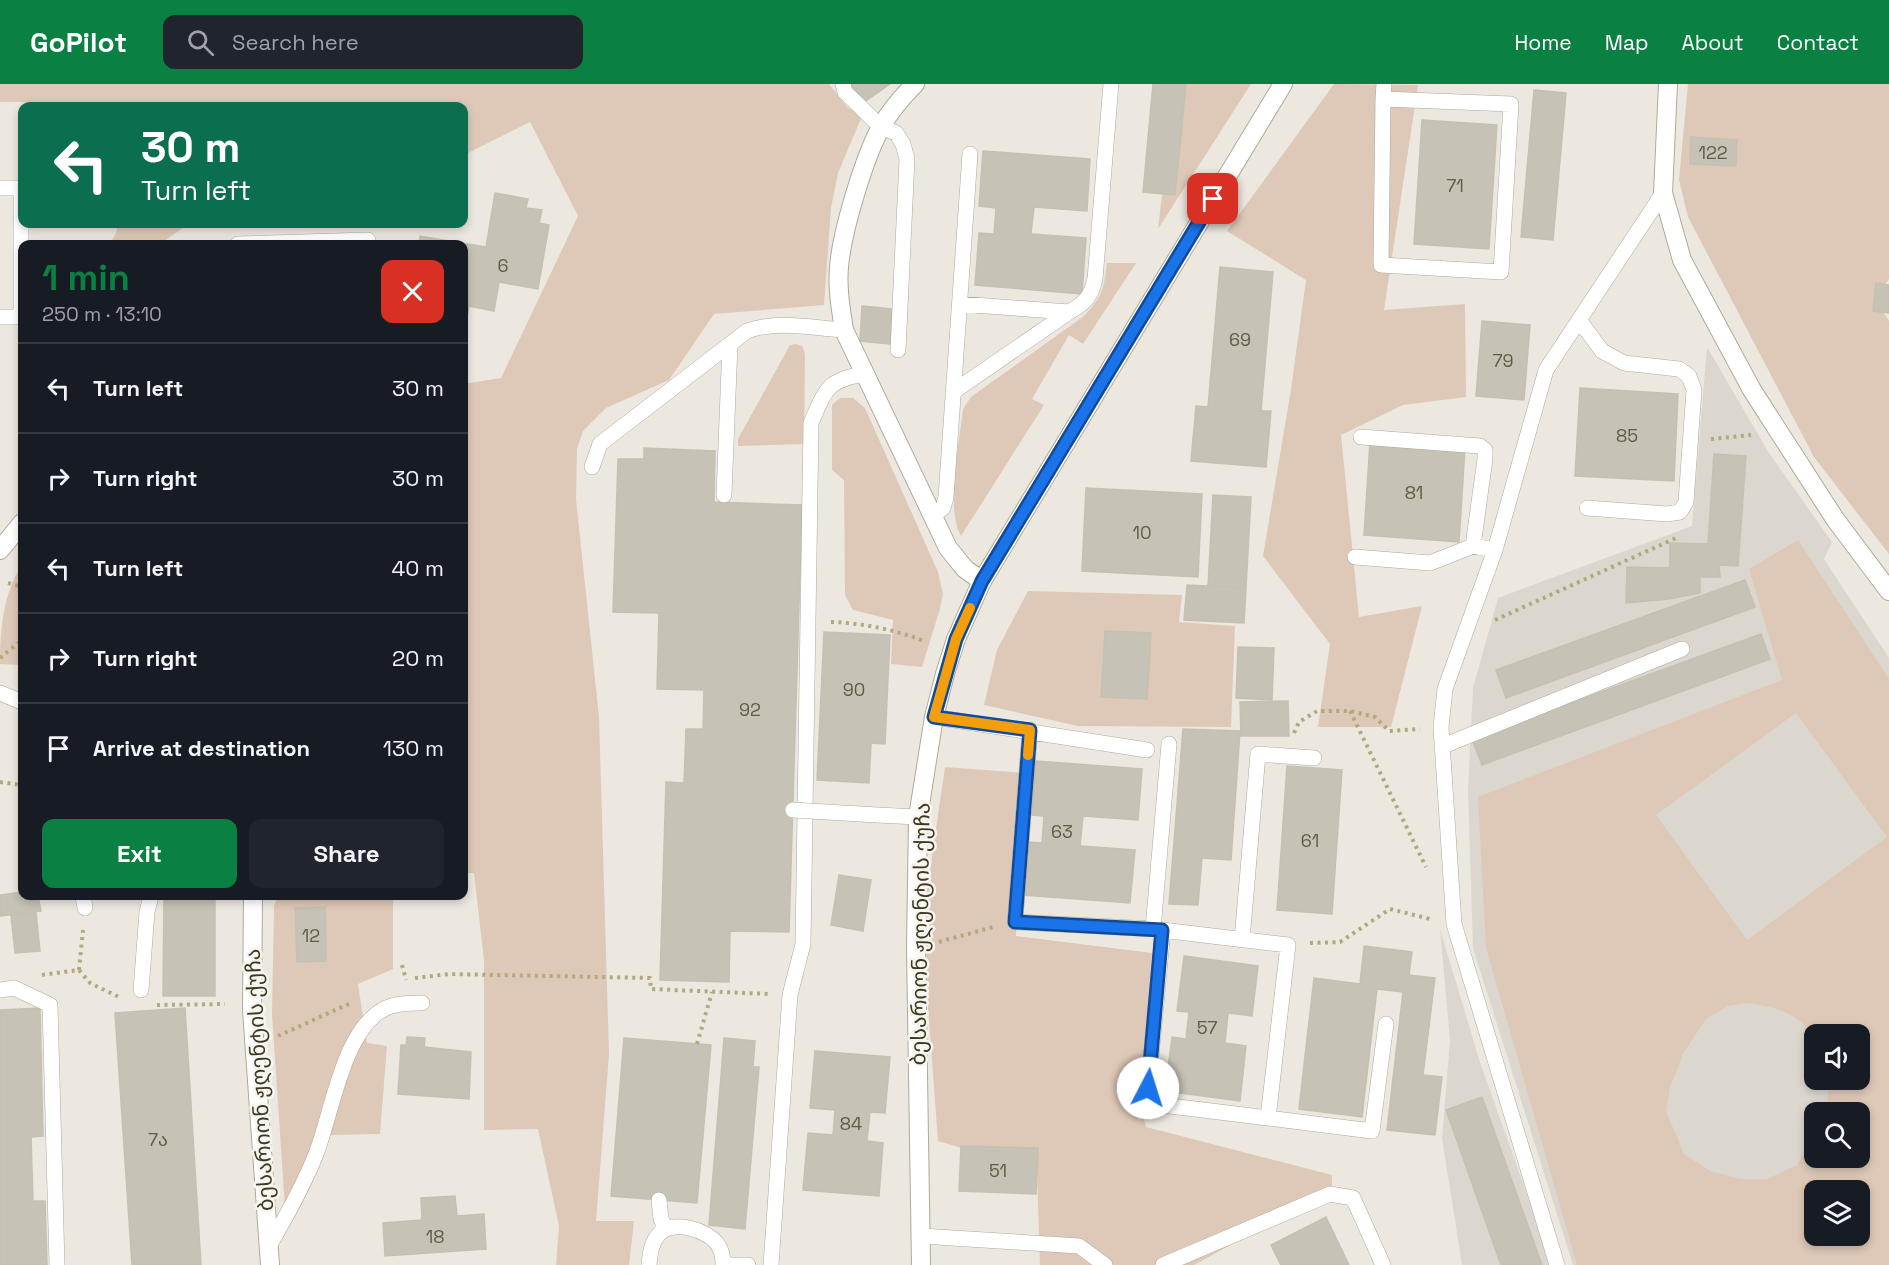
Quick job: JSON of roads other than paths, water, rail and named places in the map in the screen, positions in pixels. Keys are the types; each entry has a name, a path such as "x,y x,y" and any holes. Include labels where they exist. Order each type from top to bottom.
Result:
{"main road":[{"path":"915,84 898,102 880,128 859,184 846,228 839,267 840,305 844,330 948,548 965,569 982,581"},
{"name":"ბესარიონ ჟღენტის ქუჩა","path":"921,1265 916,948 918,817 934,717 956,639 982,581 1283,84"},
{"path":"1668,84 1663,193 1682,260 1752,390 1835,519 1889,591"},
{"path":"0,550 18,528"},
{"name":"ბესარიონ ჟღენტის ქუჩა","path":"253,900 252,1010 269,1256"}],"lane":[{"path":"843,84 845,92 880,128 896,133 903,144 907,159 898,350"},
{"path":"953,392 1083,304 1092,293 1111,84"},
{"path":"1384,92 1511,104 1501,272 1380,265 1384,92"},
{"path":"932,516 943,508 946,497 970,154"},
{"path":"0,188 18,188"},
{"path":"1557,1265 1454,924 1441,727 1445,689 1496,550 1546,370 1663,193"},
{"path":"960,304 1069,312"},
{"path":"0,317 18,317"},
{"path":"1579,320 1602,351 1624,363 1679,369 1689,376 1694,390 1686,502 1680,512 1667,514 1587,508"},
{"path":"592,468 600,444 747,331 776,326 844,330"},
{"path":"724,495 730,344"},
{"path":"771,1265 790,995 803,944 811,423 825,391 845,377 864,374"},
{"path":"1361,437 1480,446 1485,450 1473,546"},
{"path":"1356,557 1430,563 1473,546 1496,550"},
{"path":"1443,746 1682,649"},
{"path":"0,693 18,700"},
{"path":"934,717 1030,730 1147,750"},
{"path":"1030,730 1015,922 1158,929 1288,945 1268,1118"},
{"path":"1169,744 1149,1097 1162,1105 1372,1131 1386,1024"},
{"path":"1242,940 1258,754 1314,758"},
{"path":"793,810 918,817"},
{"path":"141,990 147,912 151,900"},
{"path":"0,990 14,988 50,1005 57,1265"},
{"path":"269,1256 316,1154 333,1095 352,1047 364,1028 386,1008 408,1003 422,1003"},
{"path":"1163,1265 1330,1194 1353,1198 1383,1265"},
{"path":"659,1200 661,1219 666,1228"},
{"path":"649,1265 651,1248 658,1234 666,1228 679,1227 708,1236 717,1243 723,1264 748,1265"},
{"path":"921,1236 1079,1246 1105,1265"}]}
